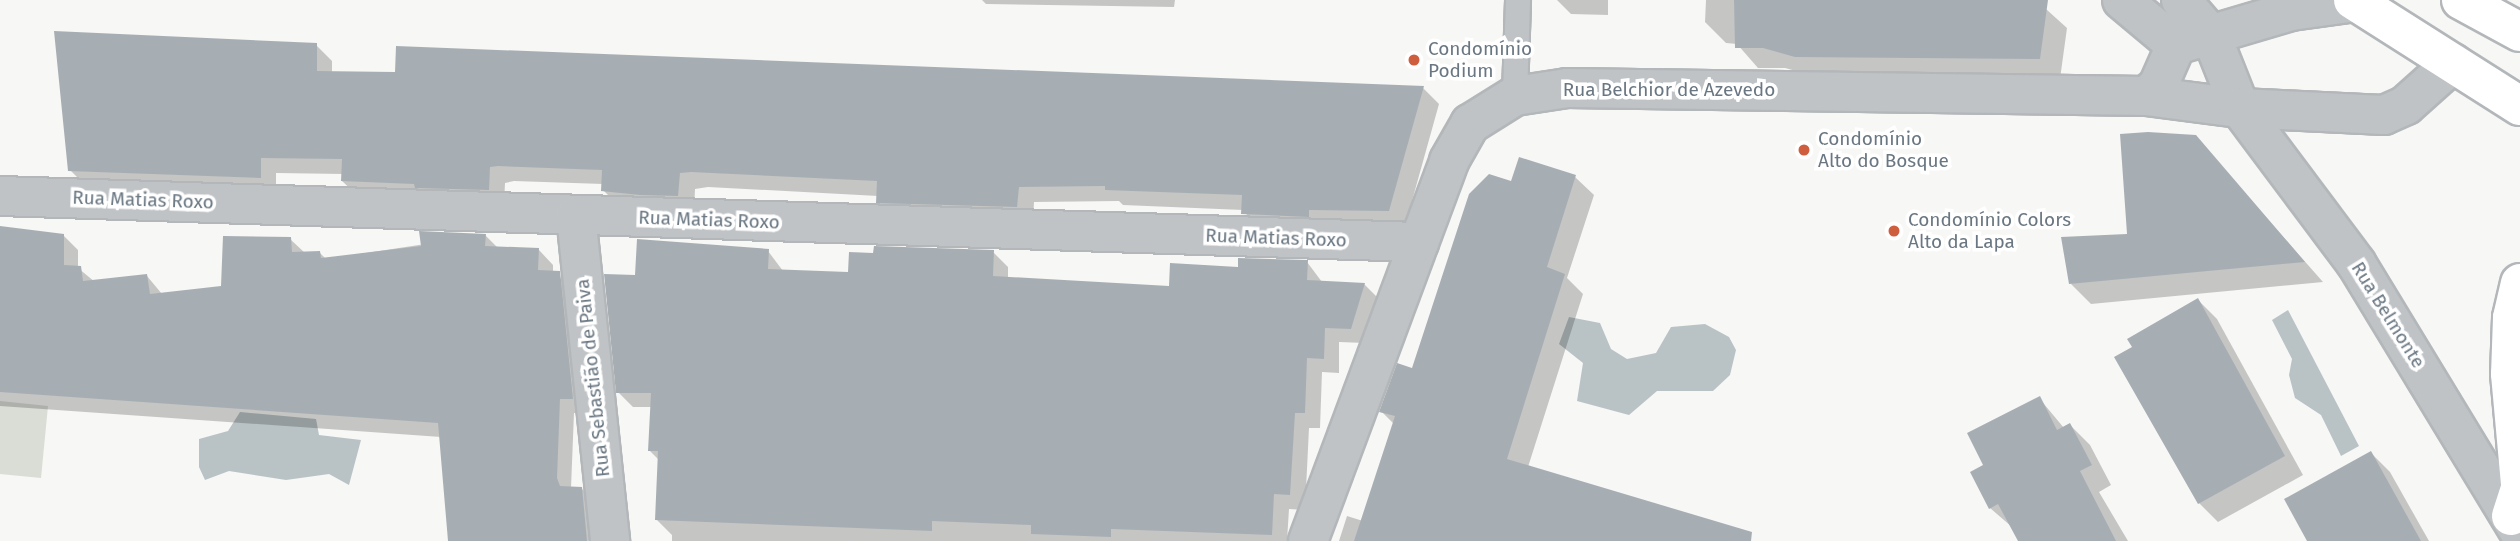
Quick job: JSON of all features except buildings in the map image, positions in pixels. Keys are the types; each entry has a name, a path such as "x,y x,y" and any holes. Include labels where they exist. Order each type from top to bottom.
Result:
{"main road":[{"path":"2461,0 2520,32"},
{"path":"2354,1 2520,106"},
{"path":"2518,505 2510,374 2512,317 2520,282"}],"street":[{"path":"2122,0 2176,46"},
{"name":"Rua Belmonte","path":"2181,0 2211,35 2240,108 2356,263 2518,505"},
{"path":"2146,96 2158,86 2176,46 2291,11 2354,1"},
{"name":"Rua Belchior de Azevedo","path":"1308,541 1449,161 1470,124 1515,96 1567,88 2146,96 2240,108 2384,115 2406,105 2453,63"},
{"name":"Rua Matias Roxo","path":"0,196 1419,242"},
{"name":"Rua Sebastião de Paiva","path":"576,216 610,541"}],"lane":[{"path":"1515,96 1518,0"}],"shaded area":[{"path":"2288,310 2359,446 2341,456 2321,415 2295,398 2289,375 2292,359 2272,320"},
{"path":"1569,317 1600,323 1611,349 1627,359 1656,353 1671,327 1705,324 1729,337 1736,350 1730,375 1713,391 1657,391 1629,415 1577,401 1583,363 1559,344"},
{"path":"0,401 48,406 41,478 0,474"},
{"path":"240,412 316,419 319,435 361,440 349,485 329,474 286,480 229,471 205,480 199,467 199,439 228,431"}],"place":[{"name":"Condomínio Podium","path":"1414,60"},
{"name":"Condomínio Alto do Bosque","path":"1804,150"},
{"name":"Condomínio Colors Alto da Lapa","path":"1894,231"}]}
